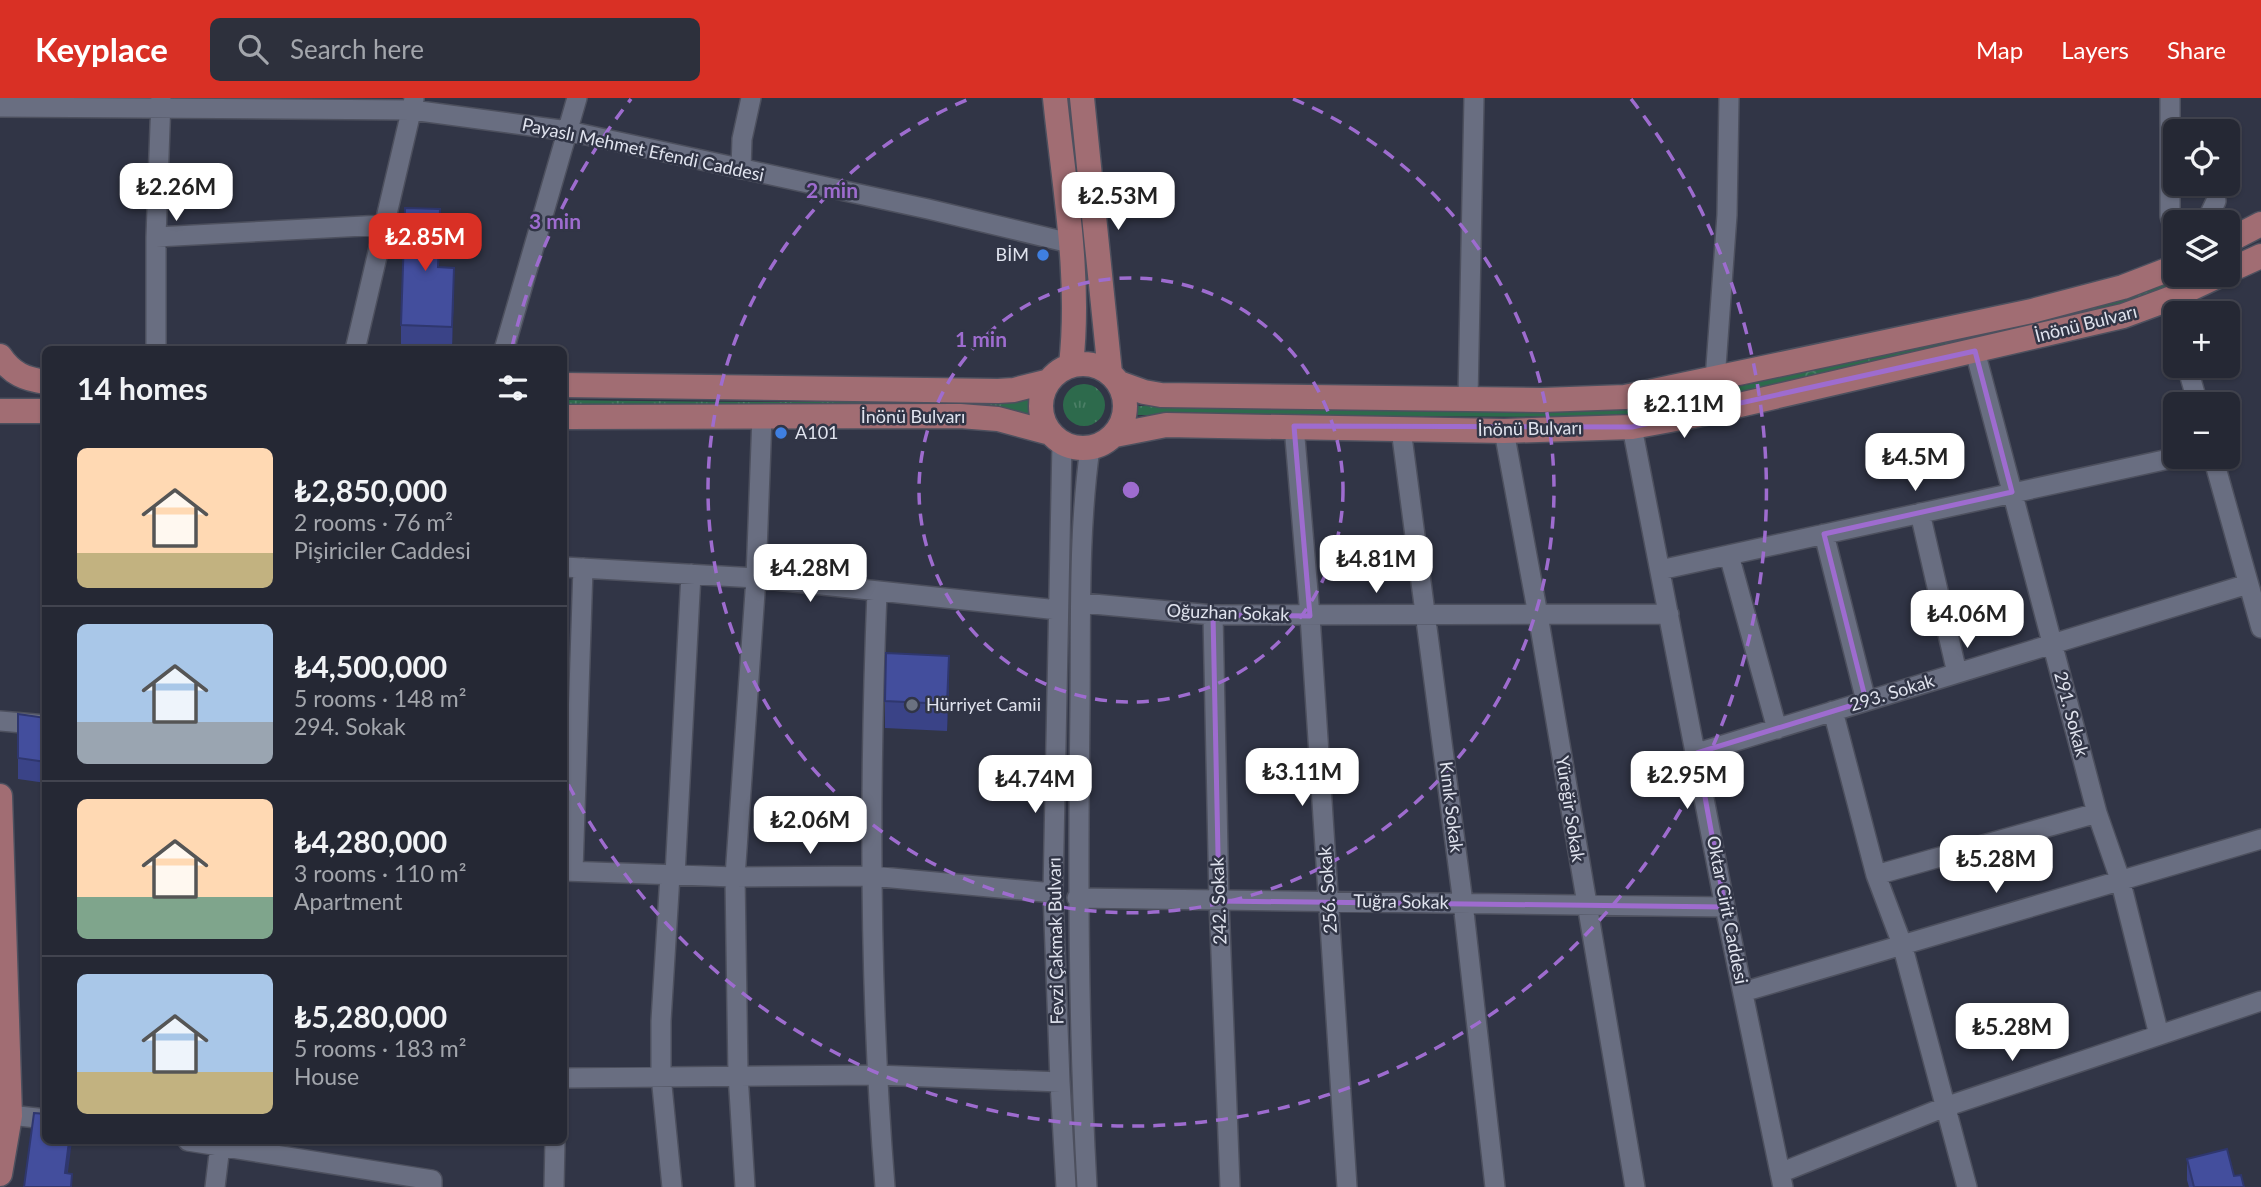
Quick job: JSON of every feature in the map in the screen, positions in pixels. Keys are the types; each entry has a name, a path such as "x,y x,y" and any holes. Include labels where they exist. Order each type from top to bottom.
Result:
{"main road":[{"path":"1055,98 1075,312 1071,365"},
{"path":"1082,98 1115,378 1125,396 1126,410 1115,435 1103,444 1076,448 1056,438 1044,423 1041,408 1049,381 1059,371 1071,365 1085,363 1098,366 1115,378"},
{"path":"2240,235 2261,224"},
{"path":"2240,266 2261,256"},
{"name":"İnönü Bulvarı","path":"1115,378 1144,392 1161,395 1601,400 1647,394 2032,312 2123,288 2163,272"},
{"name":"İnönü Bulvarı","path":"2185,301 2204,287"},
{"name":"İnönü Bulvarı","path":"1115,435 1166,425 1504,430 1632,427 2123,316 2163,312"},
{"path":"0,356 16,374 42,381"},
{"path":"567,385 998,391 1049,381"},
{"path":"0,383 42,382"},
{"path":"0,411 42,411"},
{"name":"İnönü Bulvarı","path":"567,416 960,416 998,419 1056,438"},
{"path":"0,796 5,1115 0,1174"}],"street":[{"path":"505,346 577,98"},
{"path":"741,169 742,138 751,98"},
{"path":"1468,398 1474,98"},
{"path":"1715,380 1727,215 1729,98"},
{"path":"2170,98 2170,210"},
{"path":"156,346 156,237 161,104"},
{"path":"356,346 414,104"},
{"name":"Payaslı Mehmet Efendi Caddesi","path":"0,107 414,104 568,131 928,209 1070,243"},
{"path":"2212,210 2217,201"},
{"path":"156,237 383,225"},
{"name":"291. Sokak","path":"1975,351 2097,813 2120,879 2159,1035"},
{"path":"746,1187 738,1074 735,877 756,578 762,417"},
{"name":"256. Sokak","path":"1293,426 1310,616 1347,1187"},
{"name":"Oktar Cirit Caddesi","path":"1632,427 1781,1180"},
{"name":"Kınık Sokak","path":"1401,429 1463,903 1495,1187"},
{"name":"Yüreğir Sokak","path":"1504,430 1635,1187"},
{"name":"Fevzi Çakmak Bulvarı","path":"1056,438 1058,610 1053,893 1059,1082 1066,1187"},
{"name":"Fevzi Çakmak Bulvarı","path":"1087,1187 1077,898 1083,499 1090,448"},
{"path":"1660,570 2163,460"},
{"path":"2216,469 2261,628"},
{"path":"1920,513 1957,673"},
{"path":"1824,534 1866,701"},
{"path":"1730,555 1777,729"},
{"path":"1053,893 871,876 735,877 568,871 573,568 756,578 1058,610"},
{"path":"672,1187 662,1076 662,1021 691,574"},
{"name":"293. Sokak","path":"1697,754 2248,584"},
{"path":"877,592 871,734 871,876 876,1074 885,1187"},
{"name":"Oğuzhan Sokak","path":"1082,603 1213,615 1669,614"},
{"name":"242. Sokak","path":"1213,615 1219,901 1230,1187"},
{"path":"1833,711 1876,875 1902,944 1967,1187"},
{"path":"0,721 42,725"},
{"path":"1876,875 2097,813"},
{"path":"1743,992 2261,839"},
{"name":"Tuğra Sokak","path":"1077,898 1725,907"},
{"path":"1781,1180 1945,1107 2261,1001"},
{"path":"567,1078 876,1074 1059,1082"},
{"path":"5,1115 42,1119"},
{"path":"207,1144 432,1180 432,1187"},
{"path":"554,1187 555,1144"},
{"path":"215,1187 220,1146"}],"highlighted area":[{"path":"1975,351 2012,492 1824,534 1866,701 1697,753 1725,907 1219,901 1213,615 1310,616 1294,426 1632,427"}],"green space":[{"path":"2163,284 2163,287 2177,287 2161,295 1662,413 1615,417 1136,415 1136,406 1614,409 1661,404 2123,298"},
{"path":"1084,384 1099,390 1105,405 1099,420 1084,426 1069,420 1063,405 1069,390"},
{"path":"1029,395 1030,417 1009,409 567,406 567,400 855,402"}],"building":[{"path":"405,208 440,209 438,267 454,268 452,327 401,325"},
{"path":"886,653 949,656 947,704 885,701"},
{"path":"18,714 42,717 42,761 18,758"},
{"path":"34,1113 42,1114 42,1144 69,1144 65,1173 72,1174 71,1187 24,1187"},
{"path":"2227,1149 2234,1176 2241,1175 2244,1187 2194,1187 2187,1159"}],"place":[{"name":"BİM","path":"1043,255"},
{"name":"A101","path":"781,433"},
{"name":"Hürriyet Camii","path":"912,705"}]}
